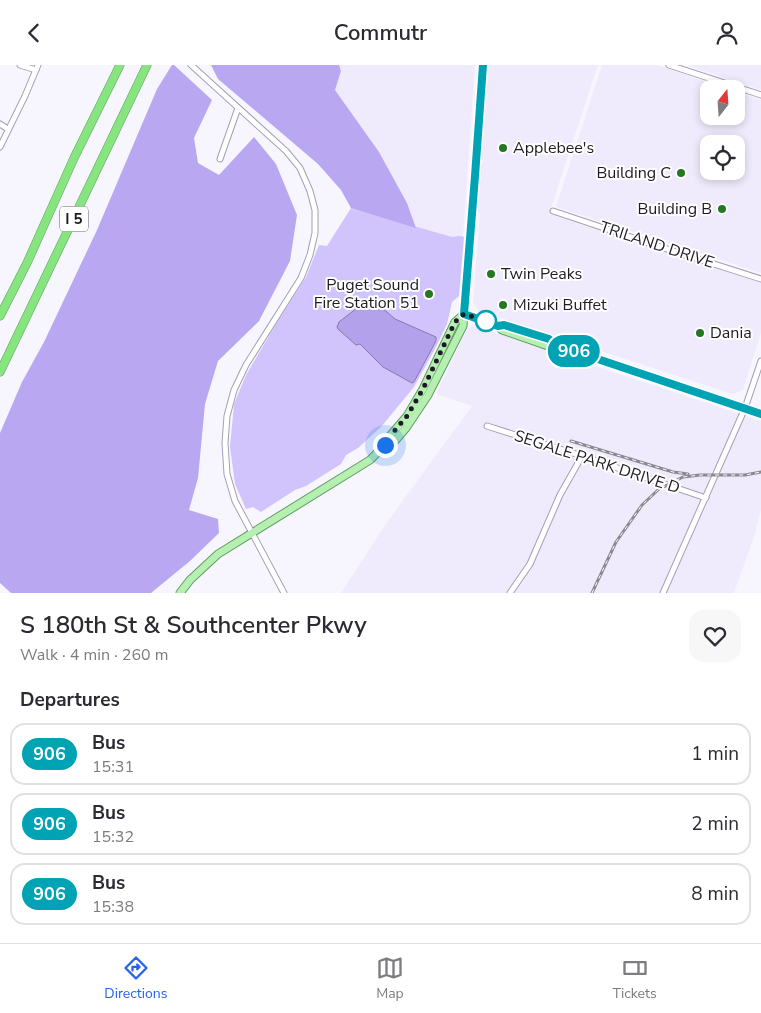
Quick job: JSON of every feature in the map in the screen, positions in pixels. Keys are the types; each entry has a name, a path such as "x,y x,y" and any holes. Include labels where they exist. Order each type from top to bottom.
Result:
{"highway":[{"name":"I 5","path":"0,316 120,65"},
{"name":"I 5","path":"0,372 147,65"}],"main road":[{"path":"180,593 190,580 218,554 370,460 385,445 394,442 406,428 428,395 463,326 483,65"},
{"path":"464,314 548,346 556,345 761,414"}],"street":[{"path":"0,147 37,67 20,65"},
{"path":"191,65 286,151 300,168 310,191 314,210 315,233 310,255 301,278 246,365 234,390 227,415 225,443 227,474 235,501 284,593"},
{"path":"669,65 761,95"},
{"path":"220,159 238,108"},
{"path":"0,124 8,129"},
{"name":"TRILAND DRIVE","path":"553,211 761,279"},
{"path":"663,593 745,409 761,361"},
{"name":"SEGALE PARK DRIVE D","path":"487,427 582,456 706,498"},
{"path":"510,593 530,564 560,495 582,456"}],"shaded area":[{"path":"172,65 212,100 194,138 198,163 219,175 254,137 276,164 297,215 290,261 259,321 218,361 205,404 198,478 189,510 218,519 219,533 190,561 151,593 11,593 0,583 0,433 22,382 44,342 97,230 157,89"},
{"path":"211,65 339,65 341,71 335,90 379,152 407,203 416,228 351,208 341,190 318,164 218,79"},
{"path":"339,65 475,65 459,296 452,302 447,324 365,291 416,227 407,203 379,152 335,90 341,71"},
{"path":"482,65 598,65 549,214 761,283 761,333 743,390 732,394 479,311 476,308 473,303 480,213 473,210"},
{"path":"602,65 657,65 701,80 700,125 745,125 745,95 761,100 761,273 556,207"},
{"path":"686,65 761,65 761,90 745,85 745,80 731,80"},
{"path":"351,208 452,237 464,237 459,296 452,302 447,324 414,387 381,427 358,448 346,455 341,464 306,486 295,490 261,512 253,507 246,509 235,484 230,447 234,404 246,375 306,277 319,245 327,246"},
{"path":"366,301 379,305 395,319 436,337 436,341 414,382 412,383 383,367 360,344 356,345 338,329 339,322"},
{"path":"472,326 761,421 761,510 754,537 734,593 341,593 385,525 472,406 436,394 468,328"}],"railway":[{"path":"571,441 673,472 688,474"},
{"path":"592,593 616,542 642,505 659,489 683,477 745,475 761,472"}],"bus line":[{"name":"906","path":"483,65 464,314 498,326 504,325 549,339 556,345 761,414"}],"place":[{"name":"Applebee's","path":"503,148"},
{"name":"Building C","path":"681,173"},
{"name":"Building B","path":"722,209"},
{"name":"Twin Peaks","path":"491,274"},
{"name":"Puget Sound Fire Station 51","path":"429,294"},
{"name":"Mizuki Buffet","path":"503,305"},
{"name":"Dania","path":"700,333"}],"route":[{"path":"385,445 407,416 423,389 455,322 464,314 486,321"}]}
